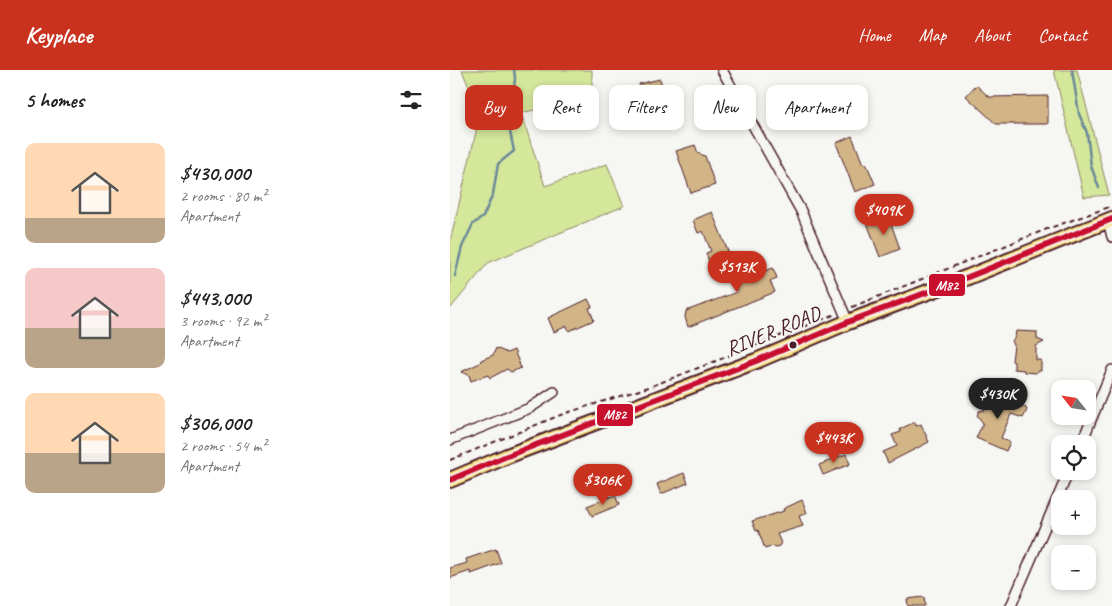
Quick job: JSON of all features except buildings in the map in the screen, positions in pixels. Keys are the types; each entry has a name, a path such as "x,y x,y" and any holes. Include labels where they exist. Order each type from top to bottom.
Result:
{"main road":[{"name":"RIVER ROAD","path":"450,480 506,456 756,361 846,316 968,277 1110,220"}],"street":[{"path":"722,70 801,211 846,316"},
{"path":"1110,220 1112,238"},
{"path":"1085,435 1112,370"},
{"path":"450,440 530,408 554,392"},
{"path":"1011,606 1065,480"}],"path":[{"path":"450,460 563,414 652,386 846,316 1046,229 1112,206"}],"green space":[{"path":"462,70 592,70 592,85 533,85 533,110 523,113 523,85 468,85"},
{"path":"1054,70 1077,70 1109,195 1084,197"},
{"path":"523,119 545,186 607,164 624,206 488,263 450,309 450,242 476,130 523,130"}],"waterway":[{"path":"455,276 462,247 473,224 483,217 493,194 498,164 514,151 510,132 515,78 514,70"},
{"path":"1072,70 1079,114 1087,133 1091,166 1099,188"}],"transit line":[{"name":"M82","path":"450,480 507,456 756,361 848,322 968,277 1112,219"}]}
